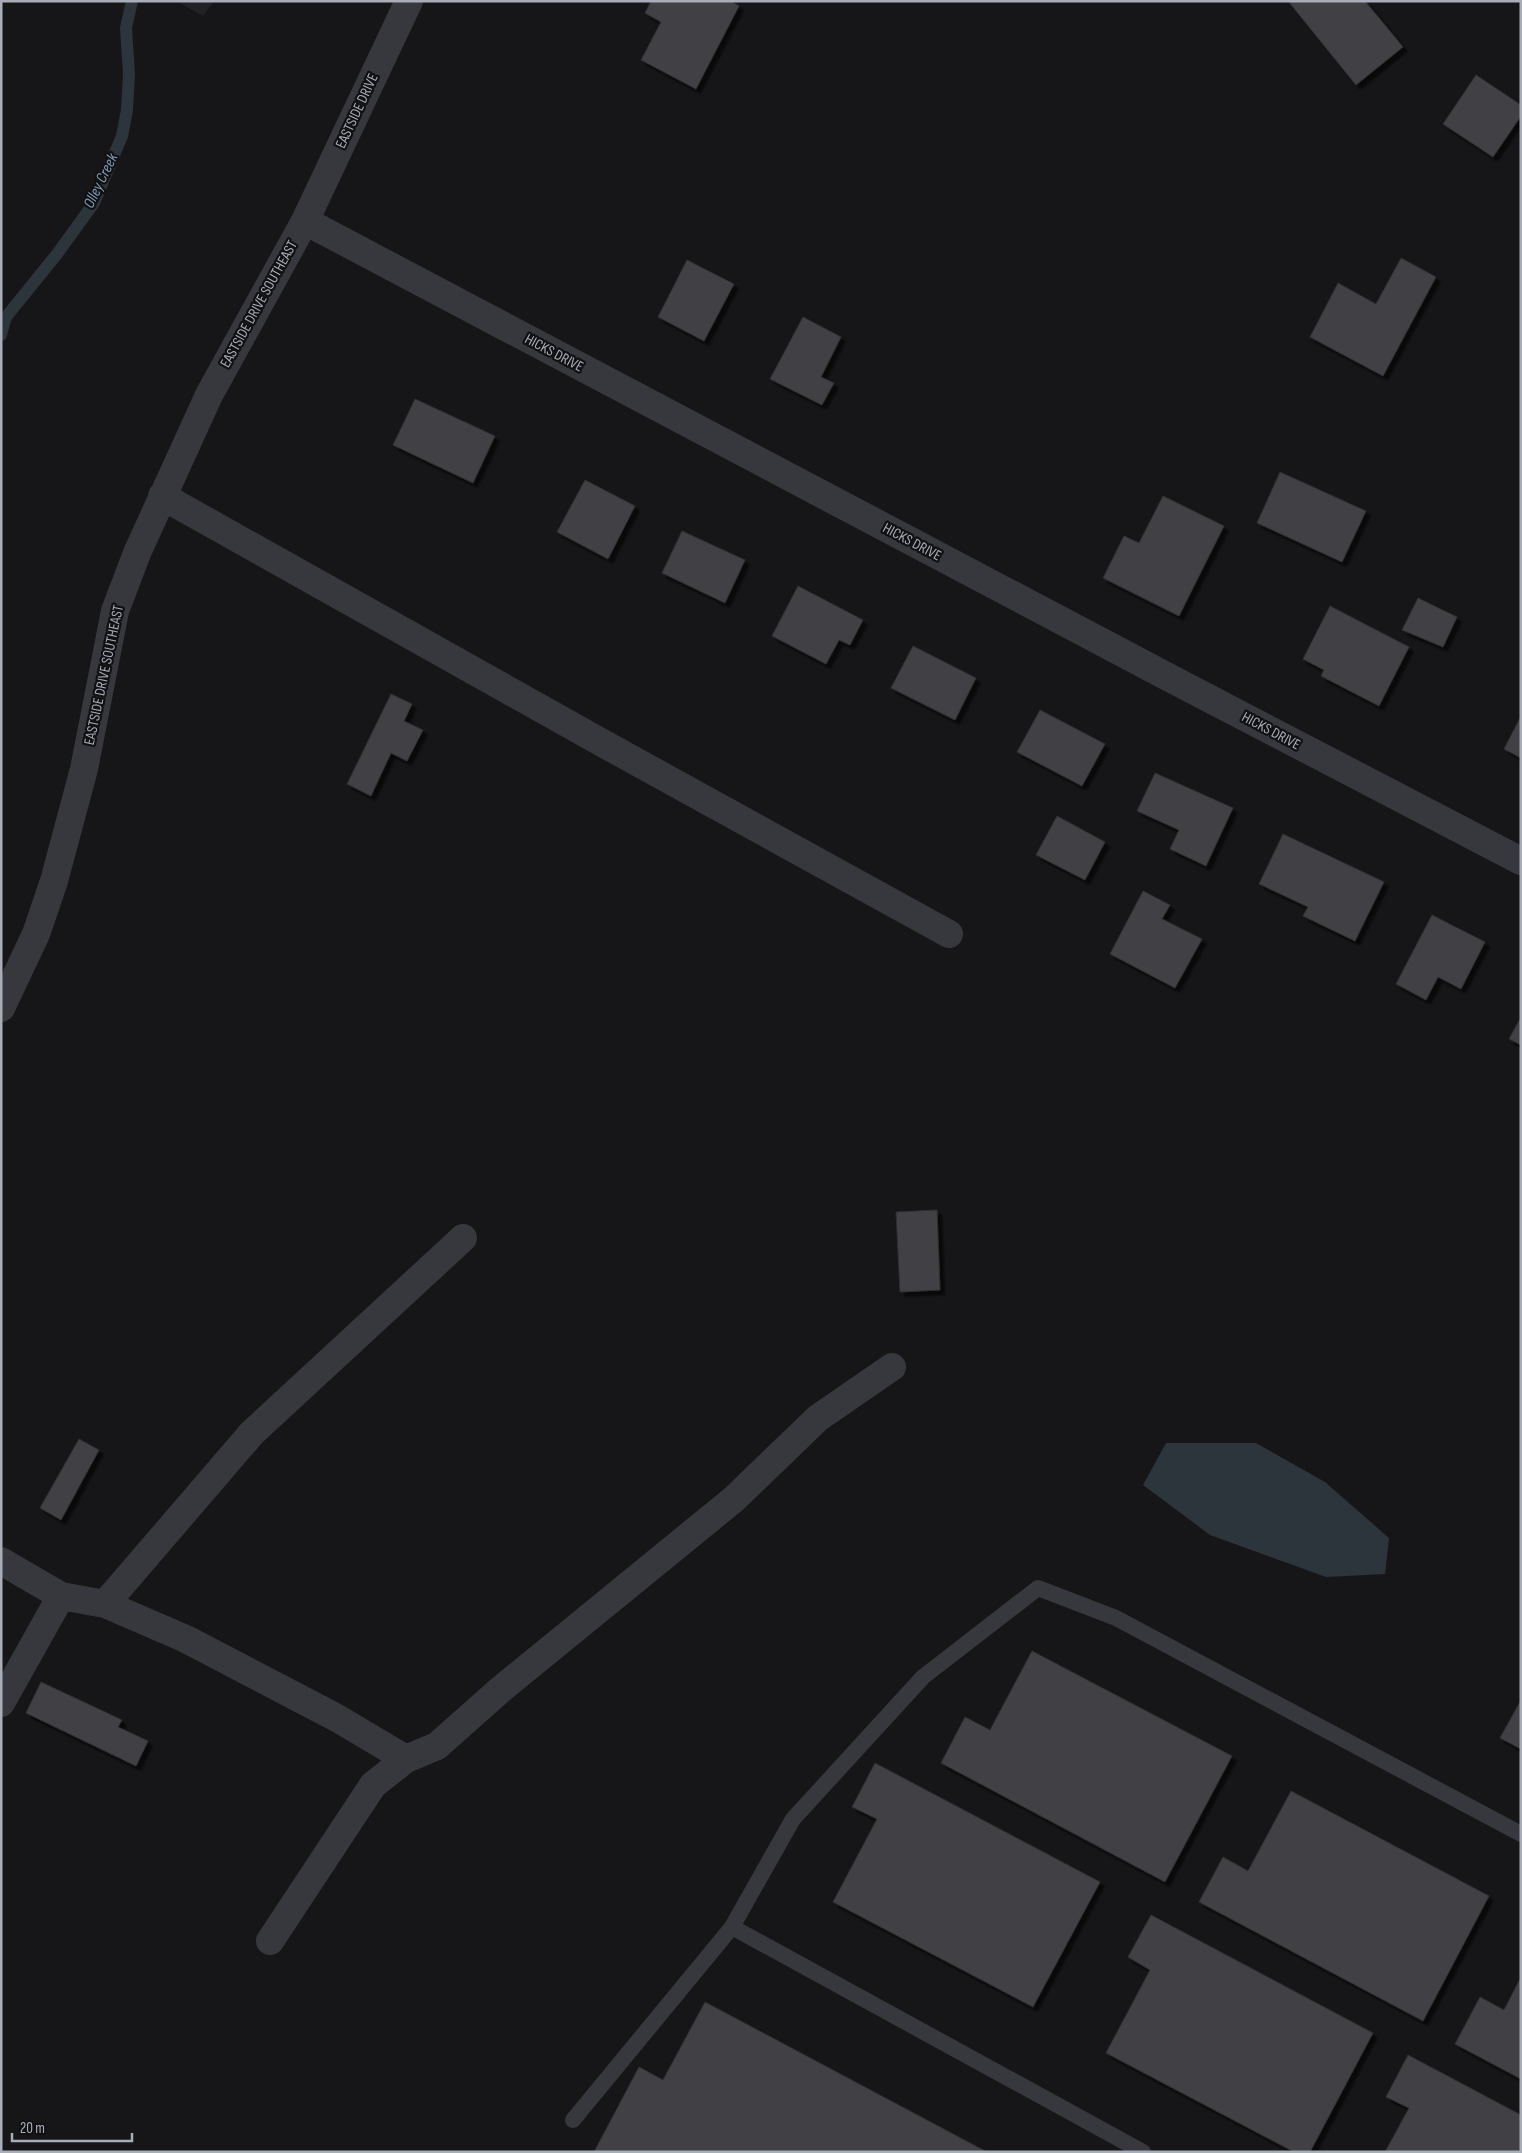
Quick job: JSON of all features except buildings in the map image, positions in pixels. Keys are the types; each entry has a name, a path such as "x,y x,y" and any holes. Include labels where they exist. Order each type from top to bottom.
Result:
{"street":[{"name":"EASTSIDE DRIVE","path":"305,221 409,1"},
{"name":"EASTSIDE DRIVE SOUTHEAST","path":"1,1008 36,934 54,881 84,770 115,611 137,553 209,395 305,221"},
{"name":"HICKS DRIVE","path":"305,221 1521,861"},
{"path":"162,496 606,746 949,934"},
{"path":"105,1604 252,1433 462,1238"},
{"path":"270,1941 373,1785 406,1759 438,1746 500,1690 734,1499 818,1418 892,1367"},
{"path":"1,1561 61,1596 105,1604 186,1639 337,1718 406,1759"},
{"path":"1,1703 61,1596"}],"lane":[{"path":"573,2120 732,1927 793,1820 923,1677 1038,1588 1116,1618 1521,1834"},
{"path":"732,1927 1143,2152"}],"shaded area":[{"path":"176,1 214,1 203,16"},
{"path":"1166,1443 1256,1443 1325,1482 1389,1538 1385,1574 1326,1577 1210,1535 1143,1485"}],"waterway":[{"name":"Olley Creek","path":"1,335 6,317 57,254 94,203 122,136 127,110 129,74 126,28 132,1"}]}
